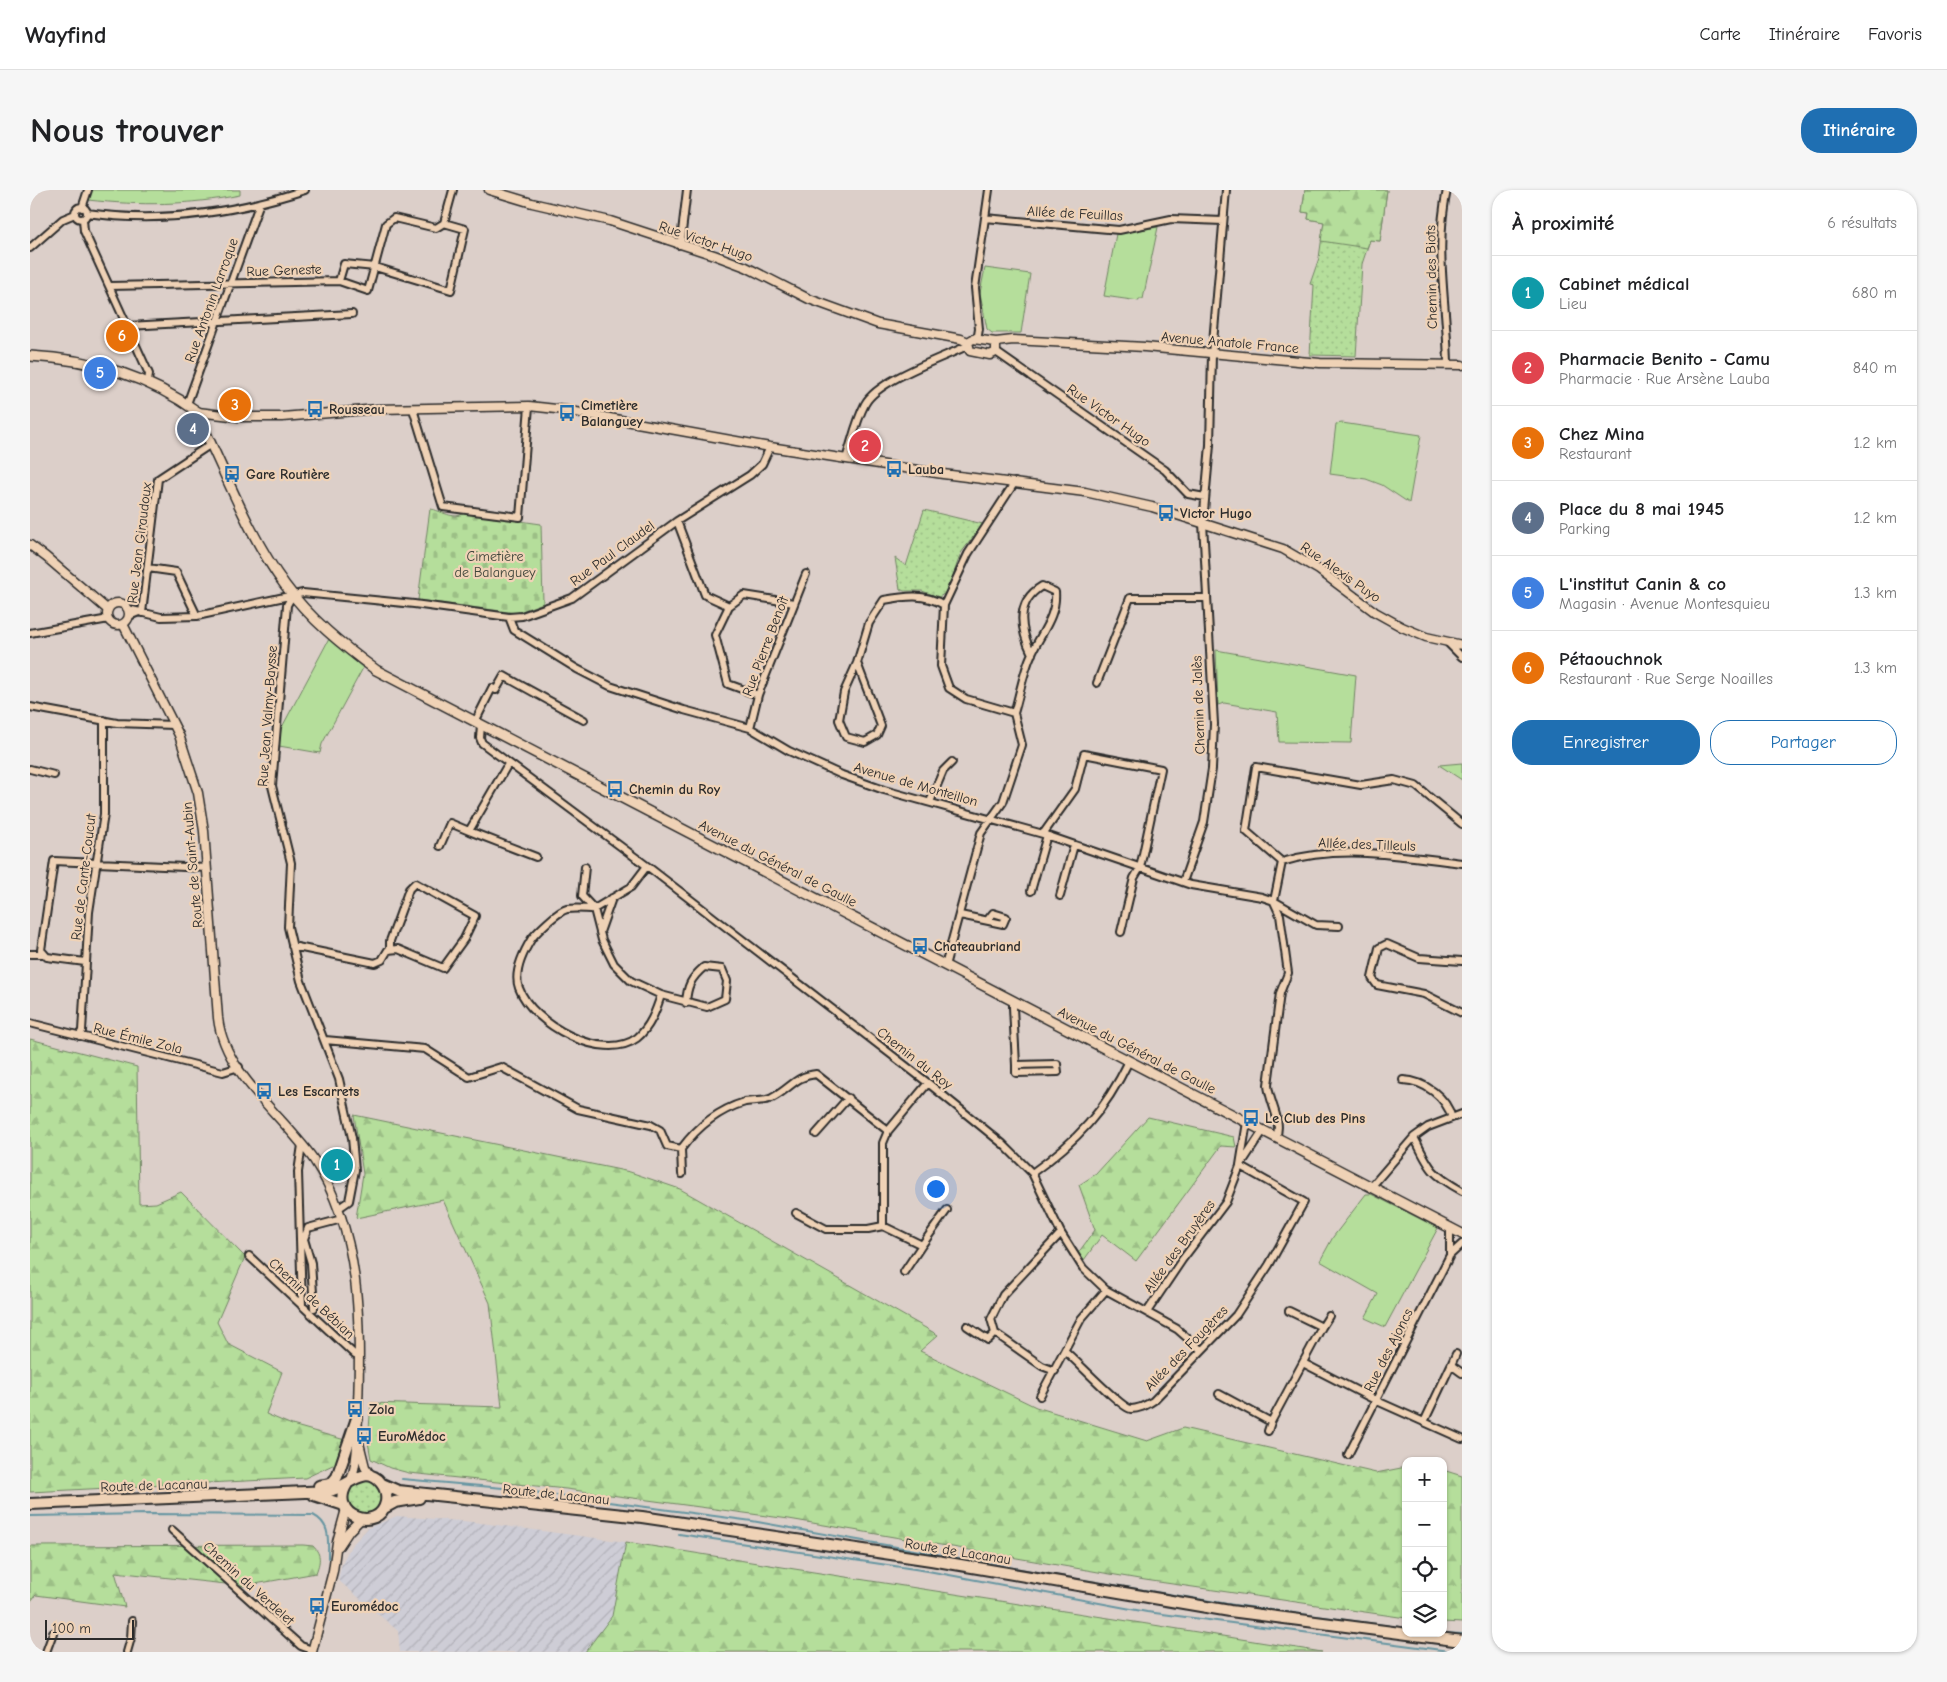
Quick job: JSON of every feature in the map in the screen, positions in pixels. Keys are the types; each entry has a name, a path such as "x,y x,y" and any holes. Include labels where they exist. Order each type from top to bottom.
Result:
{"main road":[{"path":"30,356 82,362 122,372 148,382 198,412"},
{"name":"Avenue du Général de Gaulle","path":"198,412 211,444 260,544 293,594 334,638 376,670 1462,1234"},
{"path":"253,1494 325,1486 333,1482 339,1473 357,1418"},
{"name":"Route de Lacanau","path":"30,1504 309,1493 334,1490 360,1476 372,1477 398,1491 642,1517 780,1536 1230,1611 1462,1641"},
{"path":"345,1507 343,1494 349,1482"},
{"path":"382,1484 386,1495 384,1508"},
{"name":"Route de Lacanau","path":"309,1493 345,1507 353,1516 361,1519 371,1518 384,1508 404,1500 448,1497"}],"street":[{"path":"88,190 84,213 84,231 149,374 148,382"},
{"path":"30,248 63,219 75,214 77,209 84,213 136,218 176,217 259,205 305,190"},
{"path":"444,223 465,229 451,290 375,268 344,264 339,281 368,291 375,268 386,224 394,218 436,228 444,223 453,190"},
{"name":"Rue Victor Hugo","path":"488,190 532,203 610,221 746,267 809,299 878,324 970,342"},
{"path":"678,245 681,240 687,190"},
{"path":"846,459 865,403 895,378 970,342 978,335 975,288 989,190"},
{"name":"Chemin de Jalès","path":"1183,882 1204,822 1212,769 1214,724 1203,523 1210,445 1212,354 1226,190"},
{"name":"Chemin des Biots","path":"1447,190 1440,243 1448,364"},
{"name":"Rue Antonin Larroque","path":"187,404 259,205"},
{"path":"75,214 78,219 84,213"},
{"name":"Allée de Feuillas","path":"986,218 1119,230 1172,219 1223,221"},
{"name":"Rue Geneste","path":"110,286 339,281"},
{"path":"128,326 352,314"},
{"name":"Avenue Anatole France","path":"970,342 1013,340 1145,346 1320,363 1462,365"},
{"path":"970,342 970,350 990,355 996,352 996,342"},
{"name":"Rue Victor Hugo","path":"996,352 1165,470 1188,494 1205,497"},
{"path":"413,409 443,507 520,517 529,406"},
{"name":"Rue Alexis Puyo","path":"198,412 239,417 283,416 378,409 529,406 565,410 846,459 1095,494 1152,507 1283,549 1319,570 1389,620 1418,634 1448,643 1462,644"},
{"name":"Rue Jean Giraudoux","path":"141,613 158,479 211,444"},
{"name":"Rue Paul Claudel","path":"141,613 161,617 197,616 303,593 414,604 509,618 522,616 572,598 677,522 750,475 762,464 770,447"},
{"path":"1014,713 966,699 949,688 941,666 944,605 968,554 1015,482"},
{"path":"677,522 705,595 729,606"},
{"path":"30,545 102,604 110,608"},
{"path":"148,568 176,572 197,616"},
{"name":"Rue Pierre Benoît","path":"750,728 758,695 806,574"},
{"path":"945,966 981,833 1003,802 1022,746 1014,713 1032,654 1056,604 1056,592 1042,586 1030,593 1022,615 1023,635 1032,654"},
{"name":"Rue Jean Valmy-Baysse","path":"293,594 287,605 286,613 272,786 292,863 288,927 292,946 301,981 325,1040 338,1079 352,1138 355,1170 349,1202 339,1208"},
{"path":"758,695 728,684 715,635 729,606 744,594 794,603"},
{"path":"857,663 882,726 877,735 865,742 846,737 838,720 844,692 857,663 869,623 884,600 910,595 929,597 944,605"},
{"path":"1097,683 1130,598 1206,598"},
{"path":"110,608 120,603 129,613 141,613"},
{"path":"109,619 110,608"},
{"path":"109,619 114,624 123,624 129,613"},
{"name":"Avenue de Monteillon","path":"509,618 514,630 577,669 610,686 684,710 750,728 789,751 842,775 1045,834 1183,882 1274,900 1316,925 1339,926"},
{"path":"30,633 109,619"},
{"name":"Route de Saint-Aubin","path":"123,624 174,725 188,757 198,793 207,868 218,1021 226,1047 249,1082 314,1160 339,1208 349,1246 358,1317 357,1434"},
{"path":"1448,643 1462,657"},
{"path":"478,723 492,688 496,690 504,676 584,720"},
{"path":"30,707 104,720 174,725"},
{"name":"Rue de Cante-Coucut","path":"79,1036 82,1031 85,962 104,814 104,720"},
{"name":"Chemin du Roy","path":"478,723 482,743 508,764 647,866 928,1083 1003,1144 1032,1173 1061,1233 1083,1268 1106,1290 1177,1329 1201,1350"},
{"path":"1031,891 1045,834 1075,789 1084,754 1161,769 1140,868 1134,878 1121,932"},
{"path":"930,802 943,771 952,762"},
{"path":"468,831 508,764"},
{"path":"1276,1137 1278,1122 1269,1096 1268,1086 1280,993 1288,973 1280,915 1274,900 1282,862 1246,830 1256,768 1361,785 1394,780 1416,786 1462,824"},
{"path":"30,769 54,775"},
{"path":"440,846 450,823 536,857"},
{"path":"1060,896 1074,845"},
{"name":"Allée des Tilleuls","path":"1282,862 1313,854 1338,853 1401,856 1462,863"},
{"path":"42,954 41,950 54,861 96,865 207,868"},
{"path":"647,866 631,887 594,909 566,909 537,931 520,956 519,987 537,1015 562,1032 591,1044 616,1047 637,1038 653,1018 661,995"},
{"path":"585,867 582,896 594,909 600,932 614,964 631,981 661,995 686,1003 707,1007 725,999 727,981 722,969 704,967 693,976 686,988 686,1003"},
{"path":"292,946 375,964 382,960 385,953 398,949 443,968 464,939 476,916 415,883 410,889 390,941 390,950"},
{"path":"600,932 612,898"},
{"path":"960,915 991,921"},
{"path":"1462,961 1419,958 1388,944 1379,948 1372,978 1377,985 1424,994 1462,1013"},
{"path":"30,954 42,954 46,957 85,962"},
{"path":"1013,1001 1016,1073 1058,1072 1057,1064 1016,1065"},
{"name":"Rue Émile Zola","path":"30,1024 223,1072 239,1067"},
{"path":"325,1040 425,1049 470,1077 501,1067 578,1109 651,1125 660,1130 667,1146 680,1149"},
{"path":"1032,1173 1064,1150 1090,1124 1116,1089 1129,1061"},
{"path":"682,1174 680,1149 688,1139 720,1111 747,1102 771,1099 802,1076 816,1074 888,1131"},
{"path":"1403,1080 1413,1081 1445,1100 1452,1118"},
{"path":"883,1226 883,1143 888,1131 928,1083"},
{"path":"816,1134 848,1098"},
{"path":"1372,1186 1414,1137 1428,1128 1462,1114"},
{"name":"Allée des Bruyères","path":"1240,1166 1247,1122"},
{"name":"Allée des Bruyères","path":"1147,1312 1182,1260 1226,1202 1240,1166 1263,1131"},
{"path":"1414,1137 1430,1169 1437,1177 1462,1191"},
{"path":"302,1145 298,1172 302,1306"},
{"name":"Allée des Fougères","path":"1065,1350 1120,1404 1132,1409 1140,1408 1153,1401 1236,1315 1269,1265 1304,1202 1240,1166"},
{"path":"904,1272 947,1210"},
{"path":"796,1213 826,1229 868,1229 883,1226 922,1245"},
{"path":"314,1308 311,1263 304,1239 305,1233 308,1228 342,1219"},
{"name":"Rue des Ajoncs","path":"1450,1228 1450,1255"},
{"path":"1055,1371 1042,1366 995,1333 991,1326 991,1319 1003,1295 1061,1233"},
{"name":"Rue des Ajoncs","path":"1348,1455 1450,1255 1462,1244"},
{"name":"Chemin de Bébian","path":"249,1256 359,1356"},
{"path":"1040,1396 1081,1319 1106,1290"},
{"path":"1288,1311 1322,1327"},
{"path":"1268,1432 1271,1422 1329,1316"},
{"path":"968,1326 988,1340 995,1333"},
{"path":"1424,1422 1456,1354"},
{"path":"1303,1363 1377,1401 1462,1439"},
{"path":"1451,1365 1462,1373"},
{"path":"1219,1394 1271,1422"},
{"path":"357,1434 361,1458 372,1477"},
{"path":"349,1482 357,1434"},
{"path":"312,1651 345,1507"},
{"path":"336,1552 349,1531 361,1519"},
{"name":"Chemin du Verdelet","path":"172,1530 301,1646 312,1651"},
{"path":"126,1652 131,1638 132,1622"},
{"path":"46,1652 53,1633"}],"shaded area":[{"path":"397,1516 473,1522 626,1542 612,1616 585,1652 400,1652 398,1631 338,1580 342,1563 351,1546 368,1528"}],"green space":[{"path":"92,190 240,190 240,195 183,203 127,203 88,200"},
{"path":"1305,190 1387,190 1380,241 1370,240 1362,264 1356,356 1310,355 1314,285 1310,284 1319,258 1324,222 1308,219 1309,213 1302,212"},
{"path":"1305,190 1387,190 1380,241 1370,240 1367,248 1321,241 1324,222 1308,219 1309,213 1302,212"},
{"path":"1158,227 1143,299 1139,299 1139,301 1104,296 1116,234"},
{"path":"985,268 1030,274 1021,333 992,333 987,329 980,293"},
{"path":"1342,423 1421,435 1409,503 1382,485 1366,479 1330,474 1336,424"},
{"name":"Cimetière de Balanguey","path":"430,509 452,516 464,513 541,524 543,603 516,613 418,600"},
{"path":"924,510 983,524 961,553 947,592 939,597 922,591 904,591 900,589 895,558 906,566"},
{"path":"329,639 363,668 322,744 320,753 279,746 281,729"},
{"path":"1216,650 1356,675 1351,743 1279,742 1277,712 1224,703 1218,705"},
{"path":"1462,763 1462,780 1439,765"},
{"path":"30,1039 137,1067 139,1204 156,1203 181,1192 245,1257 217,1322 228,1344 282,1372 266,1414 292,1425 345,1440 337,1463 305,1478 30,1492"},
{"path":"354,1115 630,1172 680,1189 938,1335 920,1351 1036,1407 1147,1441 1183,1428 1376,1473 1402,1468 1402,1617 1145,1580 789,1519 566,1489 409,1473 390,1468 371,1459 368,1442 371,1403 502,1407 490,1303 443,1200 356,1218 363,1174"},
{"path":"1148,1117 1234,1137 1236,1147 1221,1146 1136,1261 1102,1235 1084,1260 1078,1253 1095,1230 1079,1185 1096,1174"},
{"path":"1366,1194 1371,1194 1438,1228 1385,1327 1365,1318 1378,1294 1320,1261 1333,1237"},
{"path":"1447,1471 1462,1476 1462,1623 1447,1622"},
{"path":"365,1479 377,1485 383,1497 377,1509 365,1515 353,1509 347,1497 353,1485"},
{"path":"626,1542 1322,1652 585,1652 612,1616"},
{"path":"30,1546 313,1546 318,1552 319,1562 316,1573 244,1586 115,1572 125,1607 36,1595 30,1602"}],"waterway":[{"path":"402,1479 503,1488 752,1521 1234,1605 1402,1627"},
{"path":"30,1516 149,1514 313,1515 326,1528 328,1558"},
{"path":"679,1534 928,1571 1147,1612 1457,1652"},
{"path":"1447,1633 1462,1634"}],"place":[{"name":"Pétaouchnok","path":"122,336"},
{"name":"L'institut Canin & co","path":"100,373"},
{"name":"Chez Mina","path":"235,405"},
{"name":"Rousseau","path":"315,409"},
{"name":"Cimetière Balanguey","path":"567,413"},
{"name":"Place du 8 mai 1945","path":"193,429"},
{"name":"Pharmacie Benito - Camu","path":"865,446"},
{"name":"Lauba","path":"894,469"},
{"name":"Gare Routière","path":"232,474"},
{"name":"Victor Hugo","path":"1166,513"},
{"name":"Chemin du Roy","path":"615,789"},
{"name":"Chateaubriand","path":"920,946"},
{"name":"Les Escarrets","path":"264,1091"},
{"name":"Le Club des Pins","path":"1251,1118"},
{"name":"Cabinet médical","path":"337,1165"},
{"name":"Zola","path":"355,1409"},
{"name":"EuroMédoc","path":"364,1436"},
{"name":"Euromédoc","path":"317,1606"}]}
